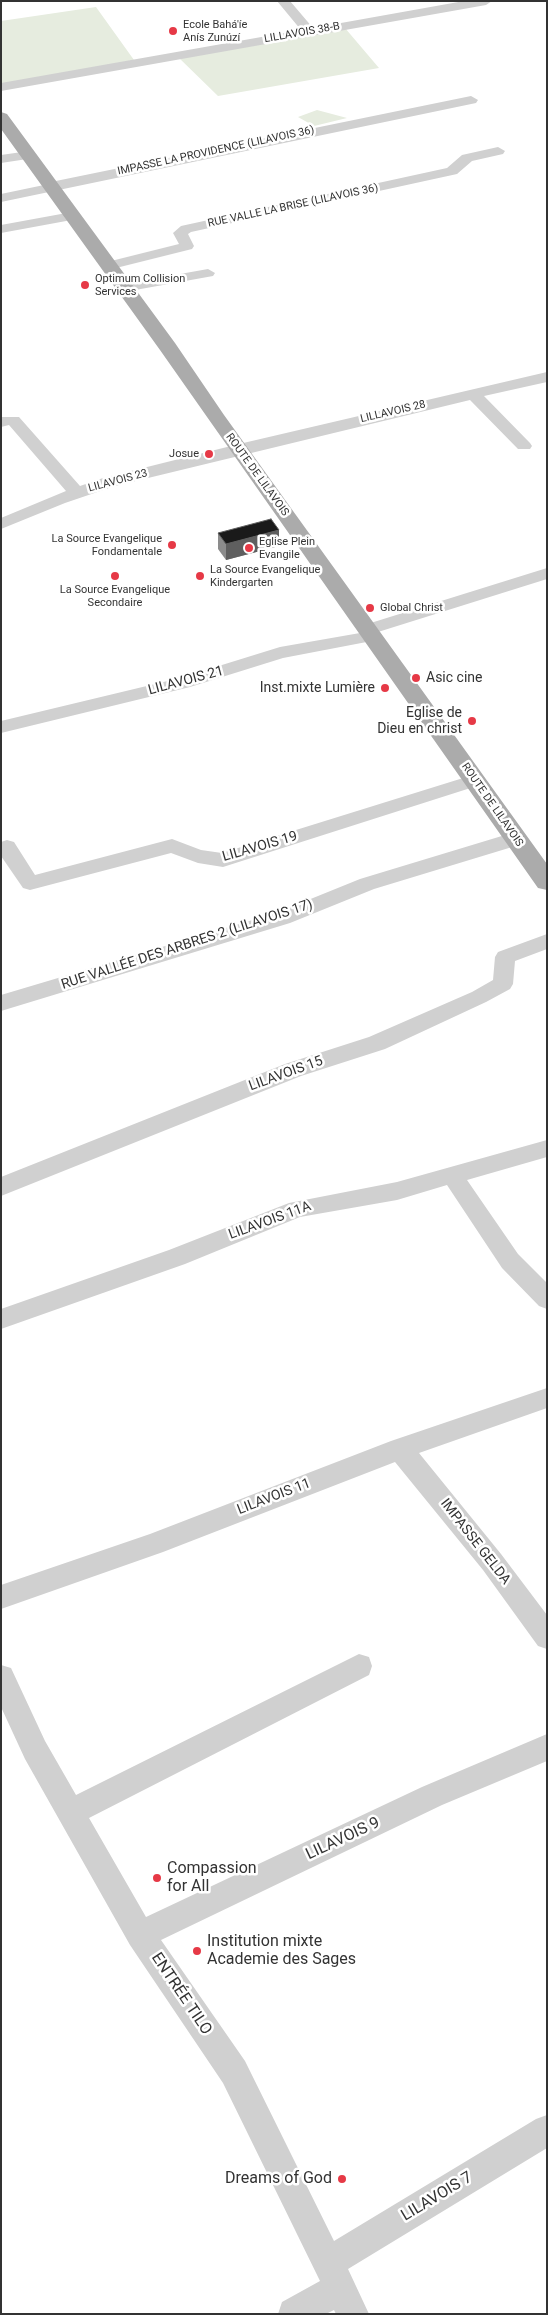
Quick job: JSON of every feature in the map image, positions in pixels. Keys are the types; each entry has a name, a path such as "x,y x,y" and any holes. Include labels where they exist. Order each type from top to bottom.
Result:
{"main road":[{"name":"ROUTE DE LILAVOIS","path":"1,117 547,882"}],"street":[{"path":"283,1 310,32"},
{"name":"LILLAVOIS 38-B","path":"1,87 486,1"},
{"name":"IMPASSE LA PROVIDENCE (LILAVOIS 36)","path":"1,198 381,117 471,100"},
{"name":"RUE VALLE LA BRISE (LILAVOIS 36)","path":"108,266 191,251 180,233 186,229 444,173 457,168 467,158 498,151"},
{"path":"1,159 29,155"},
{"path":"1,230 72,216"},
{"path":"124,288 208,273"},
{"name":"LILLAVOIS 28","path":"239,449 547,377"},
{"path":"472,393 524,446"},
{"path":"1,422 13,420 76,492"},
{"name":"LILAVOIS 23","path":"1,524 76,492 239,449"},
{"name":"LILAVOIS 21","path":"1,727 184,683 280,653 369,633 547,574"},
{"name":"LILAVOIS 19","path":"1,849 7,847 30,883 172,846 198,856 223,860 476,780"},
{"name":"RUE VALLÉE DES ARBRES 2 (LILAVOIS 17)","path":"1,1003 283,918 367,884 515,839"},
{"name":"LILAVOIS 15","path":"1,1187 224,1097 377,1043 479,997 503,984 505,957 547,941"},
{"name":"LILAVOIS 11A","path":"1,1319 177,1256 296,1209 397,1191 547,1148"},
{"path":"452,1175 510,1261 547,1299"},
{"name":"LILAVOIS 11","path":"1,1597 154,1544 400,1449 547,1398"},
{"name":"IMPASSE GELDA","path":"400,1449 492,1562 547,1637"},
{"path":"71,1812 359,1666"},
{"name":"ENTRÉE TILO","path":"1,1677 35,1750 140,1935 234,2072 340,2288"},
{"name":"LILAVOIS 9","path":"140,1935 432,1796 547,1747"},
{"name":"LILAVOIS 7","path":"294,2314 340,2288 547,2130"}],"shaded area":[{"path":"96,7 134,60 1,85 1,21"},
{"path":"345,28 379,68 218,96 178,57"},
{"path":"317,110 347,118 314,126 298,117"}],"building":[{"path":"271,519 279,530 226,544 218,533"}],"place":[{"name":"Ecole Bahá'íe Anís Zunúzí","path":"173,31"},
{"name":"Optimum Collision Services","path":"85,285"},
{"name":"Josue","path":"209,454"},
{"name":"La Source Evangelique Fondamentale","path":"172,545"},
{"name":"Eglise Plein Evangile","path":"249,548"},
{"name":"La Source Evangelique Secondaire","path":"115,576"},
{"name":"La Source Evangelique Kindergarten","path":"200,576"},
{"name":"Global Christ","path":"370,608"},
{"name":"Asic cine","path":"416,678"},
{"name":"Inst.mixte Lumière","path":"385,688"},
{"name":"Eglise de Dieu en christ","path":"472,721"},
{"name":"Compassion for All","path":"157,1878"},
{"name":"Institution mixte Academie des Sages","path":"197,1951"},
{"name":"Dreams of God","path":"342,2179"}]}
